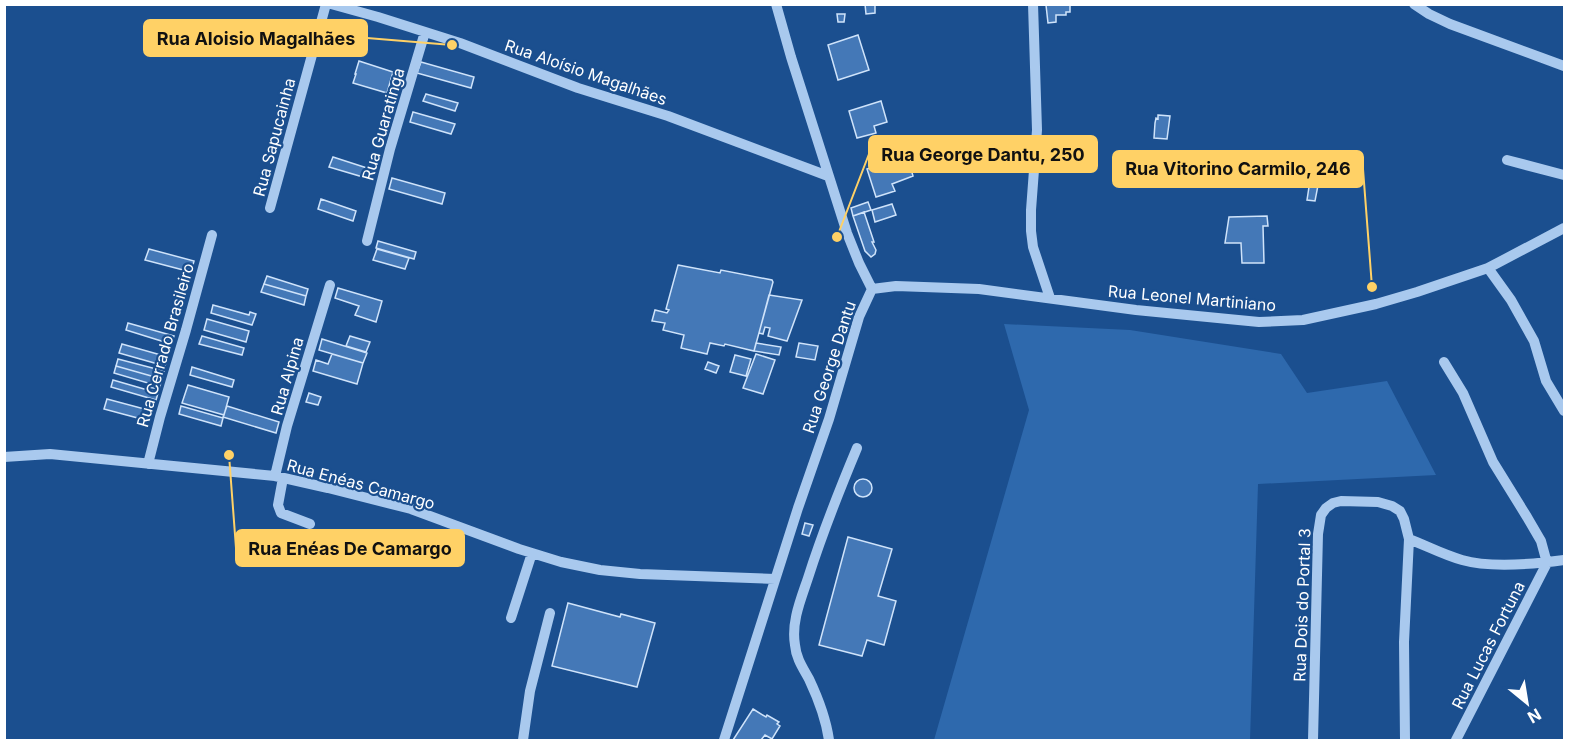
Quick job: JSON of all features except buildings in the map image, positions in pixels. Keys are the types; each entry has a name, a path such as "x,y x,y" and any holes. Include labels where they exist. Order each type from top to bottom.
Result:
{"street":[{"name":"Rua Sapucainha","path":"270,208 326,4"},
{"name":"Rua Aloísio Magalhães","path":"331,4 460,43 578,88 668,116 828,176"},
{"name":"Rua George Dantu","path":"724,741 798,508 829,419 859,316 872,289 847,233 790,57 776,4"},
{"path":"1033,4 1037,130 1031,231 1033,247 1050,298"},
{"path":"1414,4 1450,24 1564,66"},
{"name":"Rua Guaratinga","path":"367,241 390,149 425,32"},
{"path":"1507,160 1564,175"},
{"name":"Rua Leonel Martiniano","path":"872,289 896,286 979,289 1136,310 1259,322 1303,320 1370,306 1488,268 1564,228"},
{"name":"Rua Cerrado Brasileiro","path":"148,464 212,235"},
{"path":"1488,268 1534,341 1546,381 1564,411"},
{"name":"Rua Alpina","path":"310,524 281,513 278,505 279,477 287,426 330,285"},
{"path":"1444,362 1463,393 1493,462 1540,541 1547,563"},
{"path":"829,741 822,712 798,658 794,624 812,563 857,448"},
{"name":"Rua Enéas Camargo","path":"4,457 50,454 279,477 411,509 532,553 590,568 640,574 776,579"},
{"name":"Rua Dois do Portal 3","path":"1313,741 1318,534 1321,515 1333,503 1341,501 1378,502 1400,511 1409,539"},
{"path":"1405,741 1404,642 1409,539 1463,561 1547,563 1564,560"},
{"path":"511,618 532,553"},
{"name":"Rua Lucas Fortuna","path":"1456,741 1547,563"},
{"path":"522,741 530,691 550,613"}],"shaded area":[{"path":"1004,324 1130,330 1281,354 1307,393 1387,381 1436,475 1258,484 1250,740 934,740 1029,410"}],"place":[{"name":"Rua Aloisio Magalhães","path":"452,45"},
{"name":"Rua George Dantu, 250","path":"837,237"},
{"name":"Rua Vitorino Carmilo, 246","path":"1372,287"},
{"name":"Rua Enéas De Camargo","path":"229,455"}]}
